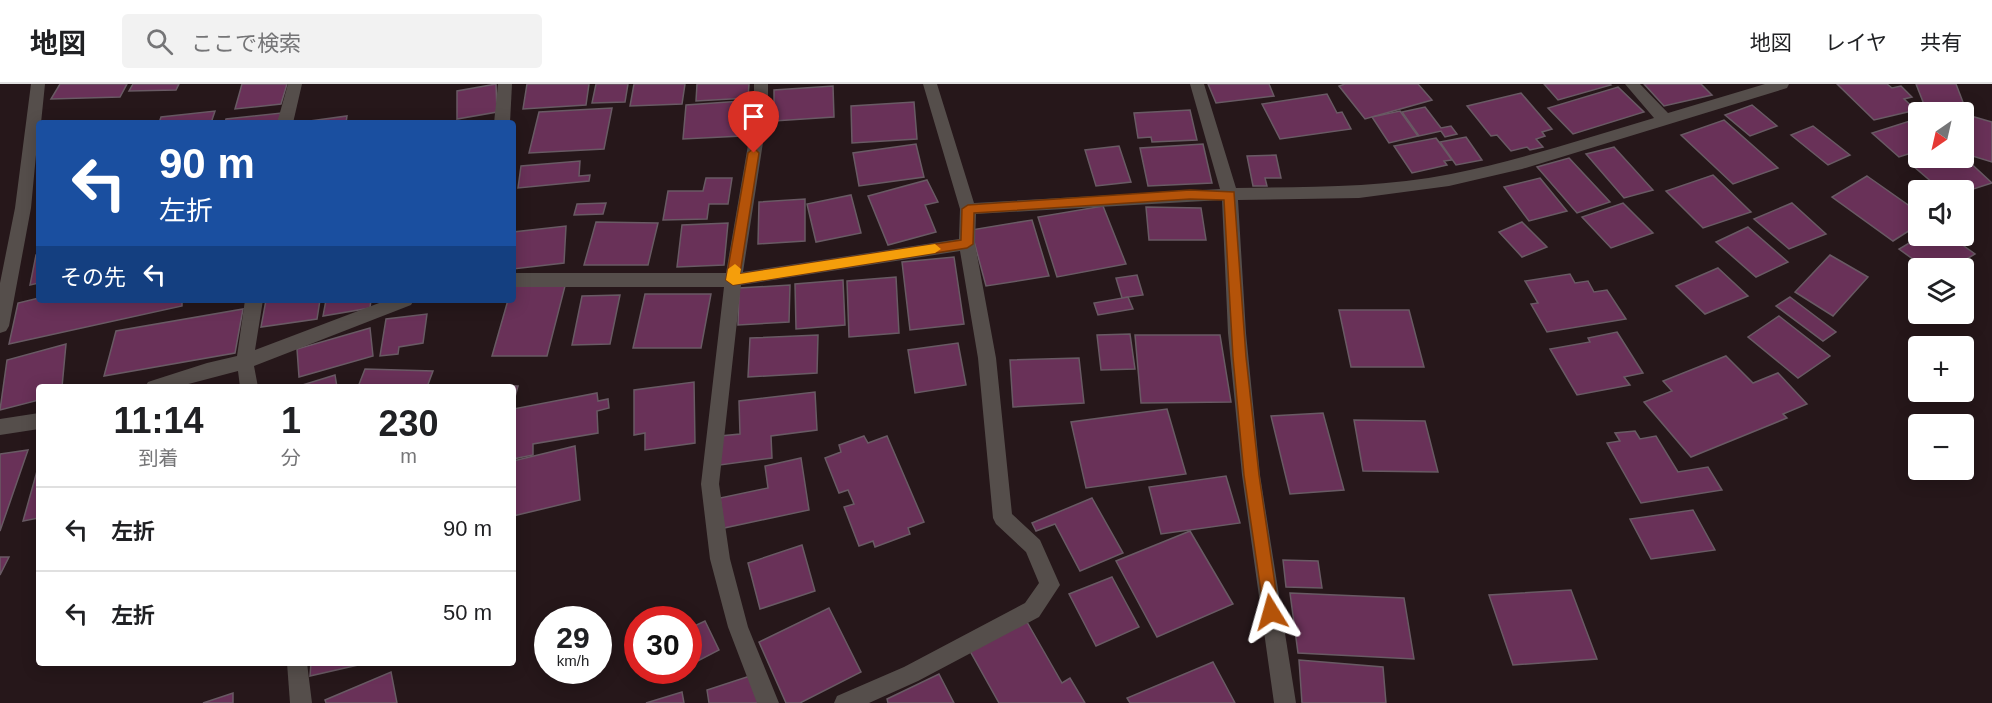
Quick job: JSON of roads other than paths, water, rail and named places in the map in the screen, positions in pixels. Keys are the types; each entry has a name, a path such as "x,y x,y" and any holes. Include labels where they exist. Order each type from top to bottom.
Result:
{"street":[{"path":"0,326 23,208 38,84"},
{"path":"286,120 295,84"},
{"path":"502,120 505,84"},
{"path":"761,84 761,110 733,280 710,484 720,559 738,627 768,703"},
{"path":"845,703 910,674 1032,610 1050,585 1033,546 1003,518 987,358 967,244 968,209 930,84"},
{"path":"1197,84 1230,195 1237,333 1251,475 1285,703"},
{"path":"1632,84 1665,120"},
{"path":"968,209 1190,195 1359,192 1449,180 1522,163 1782,84"},
{"path":"516,280 733,280 967,244"},
{"path":"249,384 245,362 254,303"},
{"path":"163,384 207,370 245,362 397,303"},
{"path":"0,427 36,421"},
{"path":"297,666 301,703"}]}
